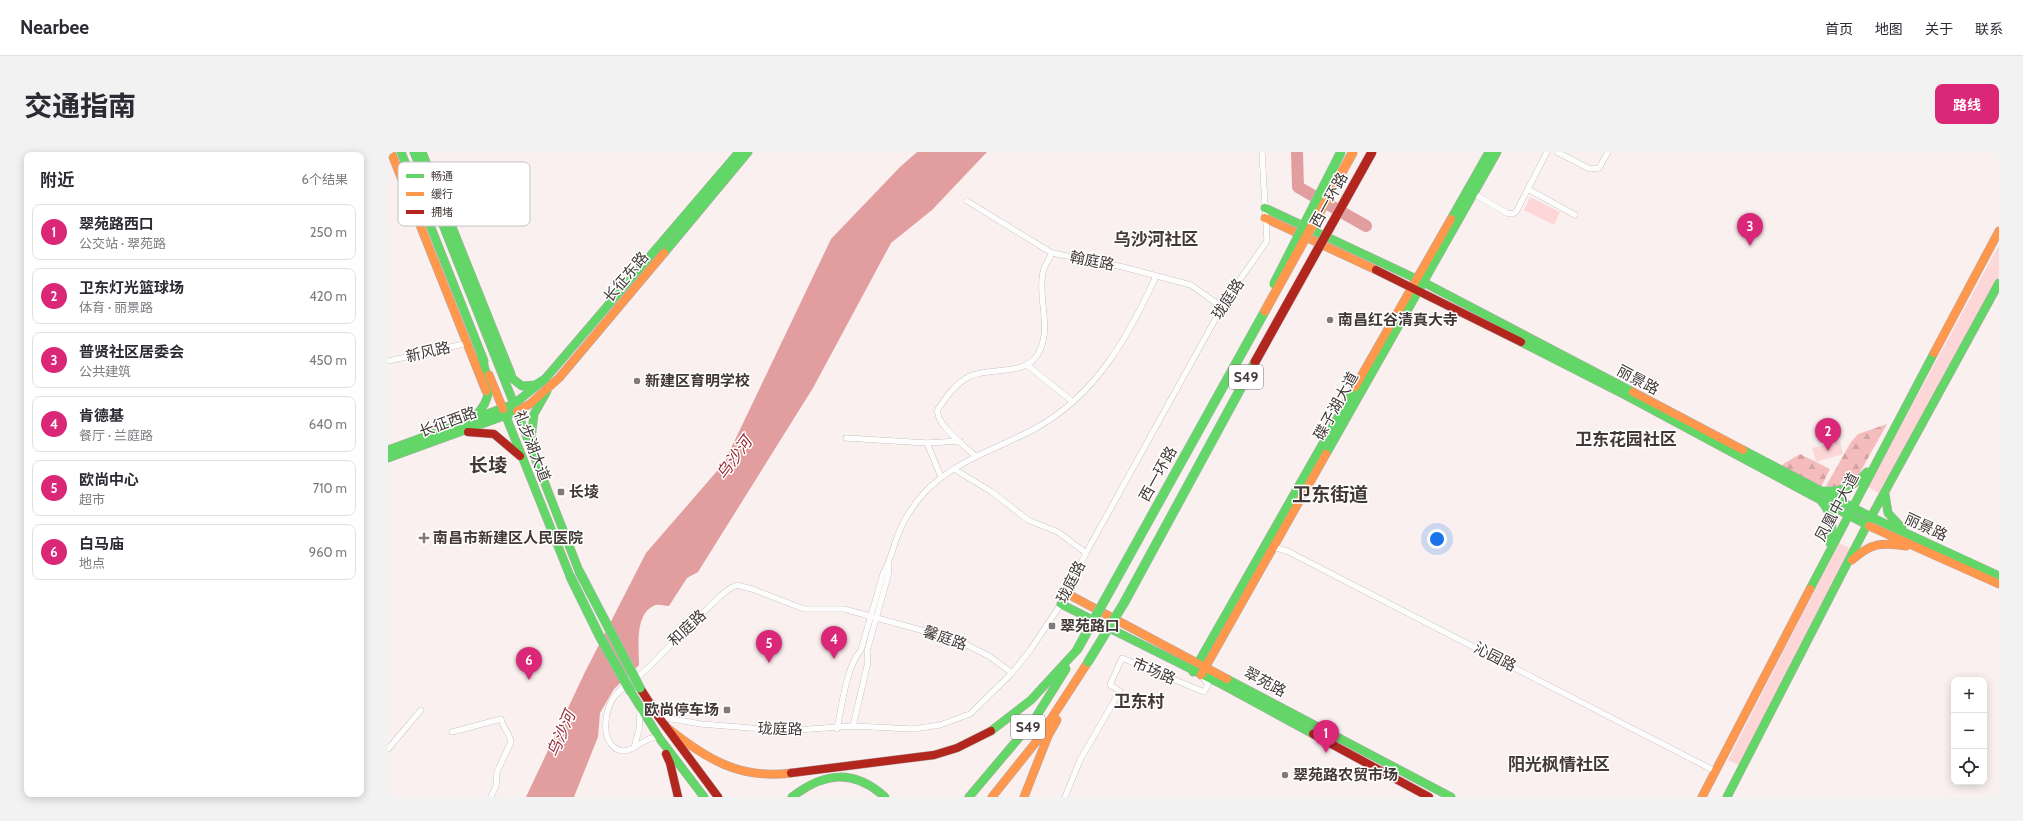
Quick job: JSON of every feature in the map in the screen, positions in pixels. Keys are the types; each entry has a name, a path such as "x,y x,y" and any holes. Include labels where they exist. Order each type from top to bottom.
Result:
{"main road":[{"path":"391,152 398,169"},
{"name":"礼步湖大道","path":"401,152 405,162"},
{"name":"礼步湖大道","path":"414,152 418,162"},
{"path":"422,152 426,162"},
{"name":"长征东路","path":"516,408 545,379 739,152"},
{"name":"长征东路","path":"516,408 547,391 748,152"},
{"path":"1256,327 1279,271 1341,152"},
{"name":"西一环路","path":"969,797 1025,732 1055,692 1076,650 1353,152"},
{"name":"西一环路","path":"992,797 1036,742 1124,604 1235,398 1372,152"},
{"name":"碟子湖大道","path":"1199,669 1273,547 1418,285 1489,152"},
{"name":"碟子湖大道","path":"1199,669 1418,285 1474,194 1497,152"},
{"name":"丽景路","path":"1265,208 1418,285 1919,548 1999,584"},
{"name":"丽景路","path":"1265,218 1418,285"},
{"path":"421,226 488,396"},
{"name":"礼步湖大道","path":"430,226 521,457 570,576 600,637 640,710 660,739"},
{"name":"礼步湖大道","path":"443,226 579,570 640,688 666,728"},
{"path":"452,226 513,379"},
{"name":"凤凰中大道","path":"1702,797 1850,511 1999,231"},
{"path":"1730,796 1869,521 1999,283"},
{"path":"493,351 513,379 522,386 528,387 535,385 545,379"},
{"path":"470,420 486,406 488,396 488,381 481,354"},
{"path":"531,447 530,428 532,418 539,401 547,391"},
{"name":"长征西路","path":"388,450 470,420 516,408"},
{"name":"长征西路","path":"388,458 462,432 504,412"},
{"path":"462,432 494,434 521,457"},
{"path":"1822,566 1832,534 1832,525 1826,506 1818,494 1836,491 1852,486 1878,459"},
{"path":"1885,492 1884,503 1889,517 1917,538"},
{"name":"丽景路","path":"1869,521 1917,538 1999,576"},
{"path":"1846,567 1861,552 1878,543 1919,548"},
{"name":"翠苑路","path":"1066,594 1199,669 1225,686 1429,797"},
{"name":"翠苑路","path":"1061,604 1199,669 1451,797"},
{"path":"666,728 698,753 716,763 732,770 764,775 778,775 934,755 978,740 1019,712 1051,682 1076,650"},
{"path":"1024,797 1048,736 1088,662"},
{"path":"666,728 718,797"},
{"path":"660,739 670,763 678,797"},
{"path":"660,739 704,797"},
{"path":"792,797 802,788 813,782 824,778 836,777 862,781 875,788 885,797"}],"street":[{"name":"珑庭路","path":"658,716 702,724 751,728 837,729 853,726 913,729 940,725 970,714 1012,673 1031,649 1061,604 1086,553 1222,307 1267,241 1262,152"},
{"path":"1474,194 1512,214 1516,212 1547,152"},
{"path":"1557,152 1590,169 1595,170 1600,168 1608,152"},
{"path":"1528,190 1575,215"},
{"name":"翰庭路","path":"967,201 1052,253 1123,267 1191,285 1222,307"},
{"path":"975,456 944,426 938,416 938,409 961,382 978,373 1027,365 1037,355 1042,343 1046,319 1041,296 1042,277 1043,271 1052,253"},
{"path":"853,726 868,662 867,651 882,574 889,563 897,538 908,514 923,494 941,477 975,456 1037,428 1073,402 1113,357 1130,331 1156,276"},
{"name":"新风路","path":"388,361 468,343"},
{"path":"1027,365 1073,402"},
{"path":"846,438 927,443 960,441"},
{"path":"927,443 941,477"},
{"path":"954,469 992,492 1028,520 1058,532 1086,553"},
{"name":"沁园路","path":"1273,547 1294,555 1715,771"},
{"name":"和庭路","path":"634,748 619,750 608,740 606,718 612,701 619,691 648,669 674,640 730,588 743,586 804,609 844,609 874,616"},
{"path":"837,729 855,658 861,650 874,616"},
{"name":"馨庭路","path":"874,616 957,640 989,656 1012,673"},
{"name":"市场路","path":"1065,797 1080,760 1120,691 1110,685 1122,658 1204,692 1208,684 1199,669"},
{"path":"388,749 421,710"},
{"path":"634,748 639,730 640,710"},
{"path":"452,732 501,719 503,728 510,737 511,742 510,748 497,772 496,786 490,797"},
{"path":"634,748 652,737 660,739"}],"green space":[{"path":"1887,424 1858,476 1841,487 1826,486 1851,442 1858,434"},
{"path":"1800,454 1830,469 1821,487 1780,466"}],"shaded area":[{"path":"1530,197 1560,212 1554,225 1524,210"},
{"path":"1999,245 1999,276 1880,494 1868,487"},
{"path":"1840,441 1843,454 1816,462 1812,448"},
{"path":"1839,543 1852,549 1741,766 1728,760"}],"water":[{"name":"乌沙河","path":"917,152 987,152 932,210 891,243 813,388 698,572 687,578 669,606 656,605 649,609 644,615 639,631 639,665 614,689 600,713 598,737 574,797 526,797 585,672 646,553 724,463 831,239 900,167"}],"waterway":[{"path":"1297,152 1298,187 1366,226"}],"traffic: fast":[{"path":"401,152 405,162"},
{"path":"414,152 418,162"},
{"path":"422,152 426,162"},
{"path":"514,404 545,379 739,152"},
{"path":"664,253 748,152"},
{"path":"1274,284 1341,152"},
{"path":"1451,219 1489,152"},
{"path":"1326,454 1497,152"},
{"path":"1265,208 1423,282 1633,392"},
{"path":"430,226 484,361"},
{"path":"443,226 514,404"},
{"path":"452,226 511,374"},
{"path":"1727,797 1871,517 1999,283"},
{"path":"1077,650 1265,311"},
{"path":"1521,342 1627,396 1869,526"},
{"path":"1810,589 1934,353"},
{"path":"474,417 481,410 488,395 488,380 481,354"},
{"path":"1088,662 1124,603 1255,362"},
{"path":"502,365 513,379 522,386 535,385 545,379"},
{"path":"1193,672 1355,387"},
{"path":"531,439 534,414 547,391"},
{"path":"388,450 514,404 579,571"},
{"path":"503,409 570,576"},
{"path":"388,458 512,413"},
{"path":"1743,450 1871,517 1999,576"},
{"path":"1824,491 1848,487 1858,481 1867,472"},
{"path":"1885,494 1888,513 1902,528"},
{"path":"1822,502 1828,511 1831,521 1832,532 1830,543"},
{"path":"579,571 640,688"},
{"path":"570,576 600,637 631,692"},
{"path":"1061,604 1225,686 1313,734"},
{"path":"991,731 1031,700 1077,650"},
{"path":"969,797 1034,720 1066,669"},
{"path":"1227,679 1451,797"},
{"path":"631,692 660,739 704,797"},
{"path":"792,797 816,783 839,777 850,778 862,782 885,797"}],"traffic: slow":[{"path":"391,152 398,170"},
{"path":"1265,311 1353,152"},
{"path":"1265,218 1376,270"},
{"path":"1355,387 1451,219"},
{"path":"420,226 486,391"},
{"path":"1934,353 1999,231"},
{"path":"517,411 530,404 559,378 664,253"},
{"path":"489,375 503,409"},
{"path":"1633,392 1743,450"},
{"path":"1201,675 1326,454"},
{"path":"1869,526 1999,584"},
{"path":"1852,560 1865,550 1877,545 1890,544 1906,546"},
{"path":"1702,797 1810,589"},
{"path":"1066,593 1227,679"},
{"path":"992,797 1036,742 1088,662"},
{"path":"1024,797 1048,736 1057,720"},
{"path":"666,727 709,757 739,770 772,774 791,773"}],"traffic: jam":[{"path":"1255,362 1372,152"},
{"path":"1376,270 1521,342"},
{"path":"468,432 494,434 520,456"},
{"path":"640,688 658,716 718,797"},
{"path":"791,773 934,755 957,748 991,731"},
{"path":"1313,734 1429,797"},
{"path":"666,754 670,763 678,797"}],"place":[{"name":"普贤社区居委会","path":"1750,246"},
{"name":"南昌红谷清真大寺","path":"1330,320"},
{"name":"新建区育明学校","path":"637,381"},
{"name":"卫东灯光篮球场","path":"1828,451"},
{"name":"长堎","path":"561,492"},
{"name":"南昌市新建区人民医院","path":"424,538"},
{"name":"翠苑路口","path":"1052,626"},
{"name":"肯德基","path":"834,659"},
{"name":"欧尚中心","path":"769,663"},
{"name":"白马庙","path":"529,680"},
{"name":"欧尚停车场","path":"727,710"},
{"name":"翠苑路西口","path":"1326,753"},
{"name":"翠苑路农贸市场","path":"1285,775"}],"district":[{"name":"乌沙河社区","path":"1156,239"},
{"name":"卫东花园社区","path":"1626,439"},
{"name":"长堎","path":"488,465"},
{"name":"卫东街道","path":"1330,494"},
{"name":"卫东村","path":"1139,701"},
{"name":"阳光枫情社区","path":"1559,764"}]}
